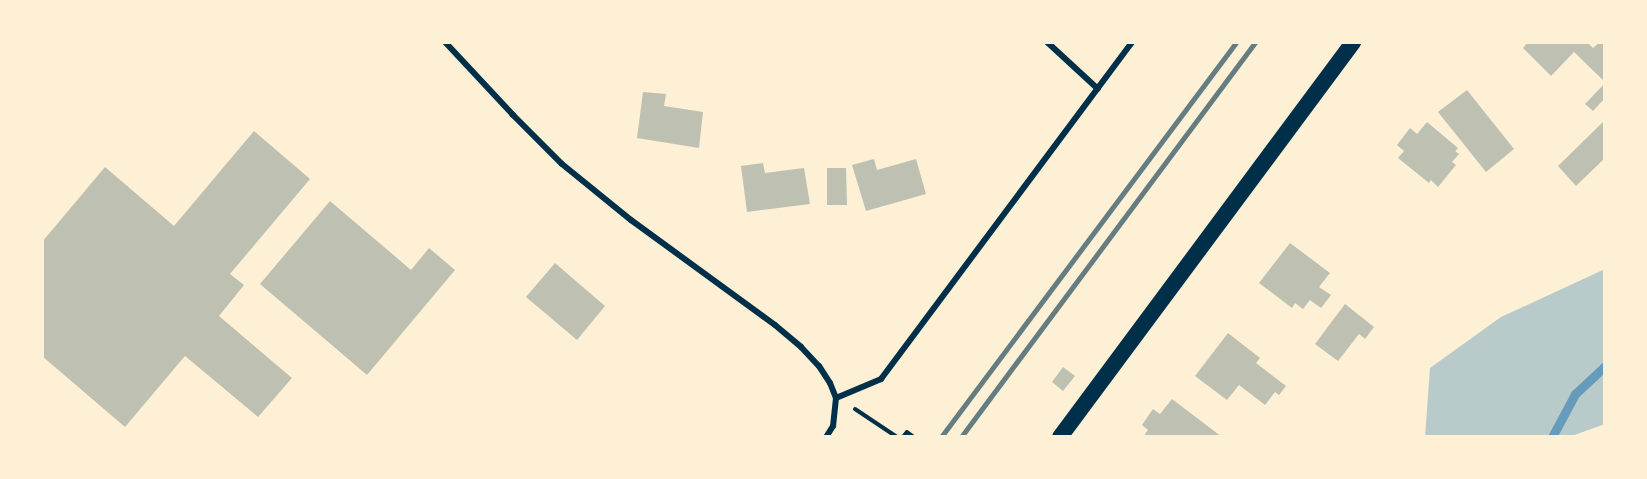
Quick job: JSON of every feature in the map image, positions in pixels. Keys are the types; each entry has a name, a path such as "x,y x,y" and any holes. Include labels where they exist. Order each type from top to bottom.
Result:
{"highway":[{"path":"1060,437 1353,42"}],"street":[{"path":"446,42 513,116 562,164 631,220 775,325 801,347 830,383 836,398 833,426 826,437"},
{"path":"1047,42 1098,89"},
{"path":"836,398 881,379 1132,42"}],"path":[{"path":"836,398 874,419 897,437"},
{"path":"903,437 907,432 914,437"}],"shaded area":[{"path":"1605,269 1605,424 1569,437 1425,437 1430,368 1501,317"}],"building":[{"path":"1528,42 1587,42 1593,48 1600,42 1605,42 1605,82 1574,52 1551,76 1523,48"},
{"path":"1605,83 1605,98 1593,111 1585,104"},
{"path":"1467,90 1514,149 1486,172 1438,112"},
{"path":"643,92 666,94 664,106 703,112 699,148 637,138"},
{"path":"1427,122 1458,148 1455,151 1459,154 1452,162 1456,165 1438,187 1431,180 1429,183 1398,158 1404,151 1397,145 1410,128 1417,134"},
{"path":"1603,122 1605,158 1576,186 1558,166"},
{"path":"254,131 310,179 230,274 244,285 219,316 292,378 258,417 185,356 125,427 42,356 42,242 105,167 174,226"},
{"path":"874,159 877,170 916,159 926,194 866,211 852,165"},
{"path":"763,163 765,173 804,168 810,204 747,212 741,166"},
{"path":"827,168 846,168 847,205 827,205"},
{"path":"330,201 411,270 429,248 455,270 367,375 260,284"},
{"path":"1290,243 1330,273 1319,287 1331,295 1321,308 1310,300 1303,309 1295,303 1292,308 1259,283"},
{"path":"555,263 605,306 577,340 526,297"},
{"path":"1345,304 1374,327 1365,339 1359,334 1338,361 1315,344"},
{"path":"1228,333 1260,358 1256,363 1286,386 1279,395 1275,392 1265,405 1239,385 1227,400 1195,376"},
{"path":"1063,367 1075,376 1063,391 1052,382"},
{"path":"1172,399 1222,437 1143,437 1148,430 1142,425 1153,409 1160,414"}],"waterway":[{"path":"1552,437 1575,394 1605,366"}],"railway":[{"path":"941,437 1236,42"},
{"path":"961,437 1255,42"}]}
